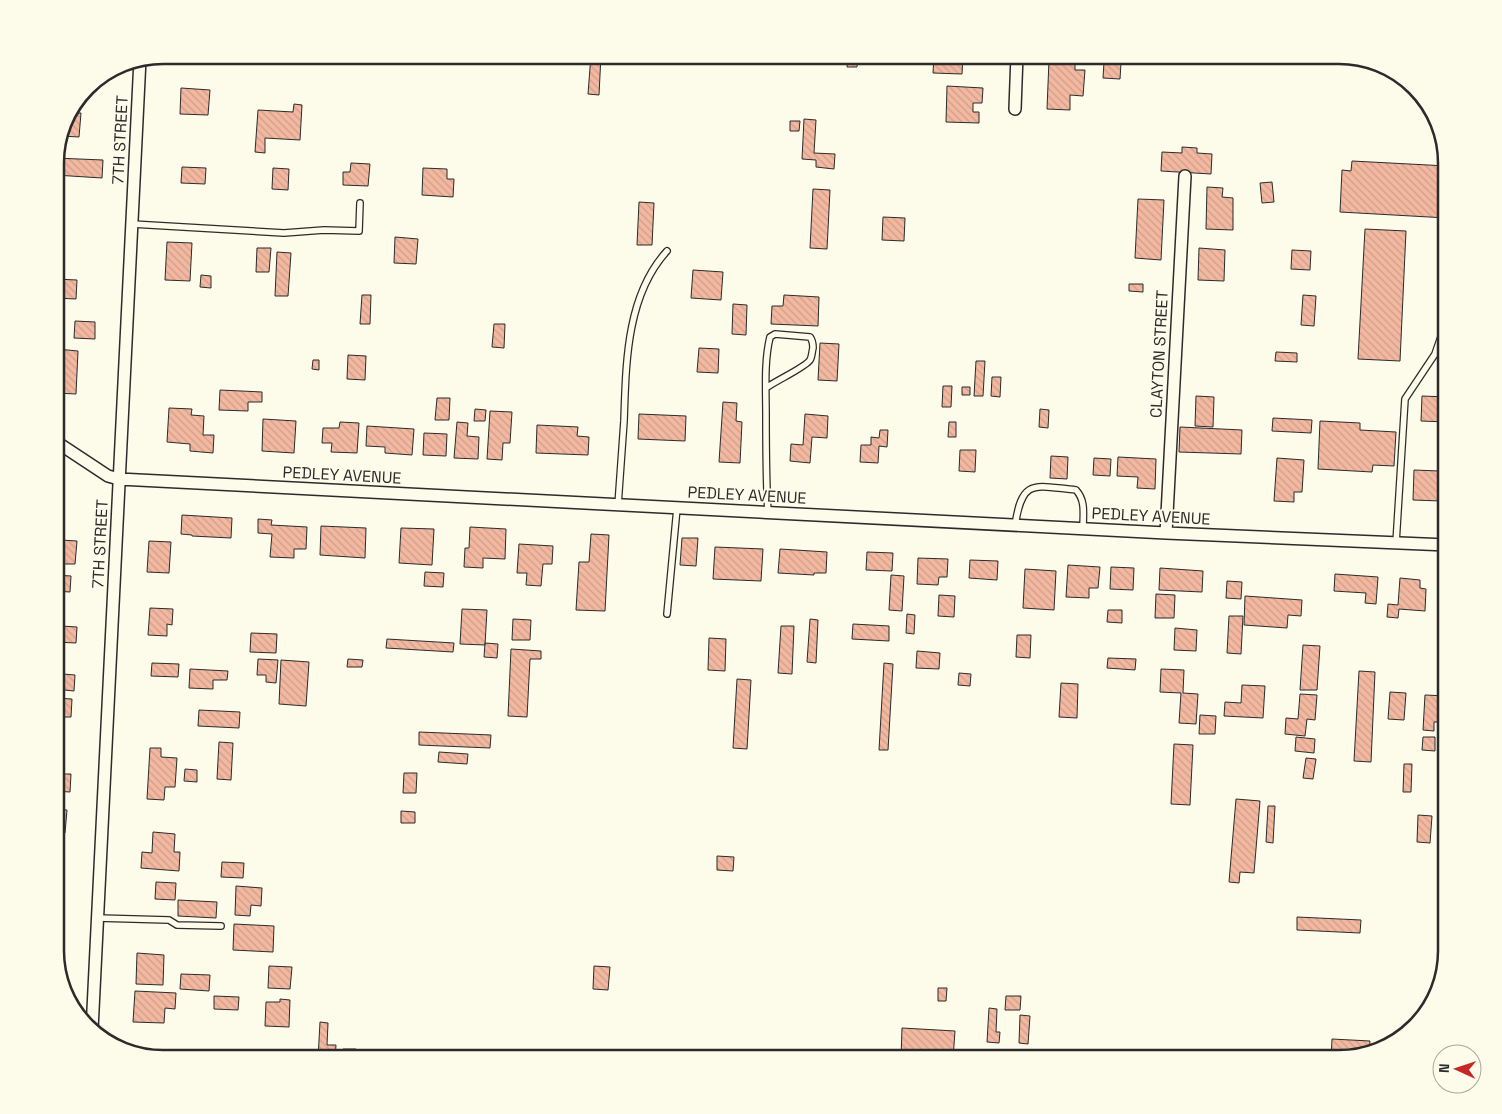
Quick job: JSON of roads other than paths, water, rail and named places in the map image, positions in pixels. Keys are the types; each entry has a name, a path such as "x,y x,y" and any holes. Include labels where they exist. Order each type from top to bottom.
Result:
{"street":[{"path":"1015,108 1017,64"},
{"name":"7TH STREET","path":"92,1021 140,67"},
{"name":"CLAYTON STREET","path":"1166,533 1185,176"},
{"name":"PEDLEY AVENUE","path":"64,447 108,476 119,479 1015,526 1438,545"}],"lane":[{"path":"132,224 284,233 324,230 359,231 360,203"},
{"path":"618,505 629,344 637,306 650,274 667,252"},
{"path":"766,388 777,380 803,367 810,360 813,350 810,337 775,334 770,337 766,388 766,482 768,513"},
{"path":"1396,543 1405,399 1435,354 1438,345"},
{"path":"1015,526 1022,496 1028,490 1039,486 1076,490 1081,495 1083,504 1082,529"},
{"path":"667,614 677,508"},
{"path":"97,918 169,920 177,925 221,926"}]}
